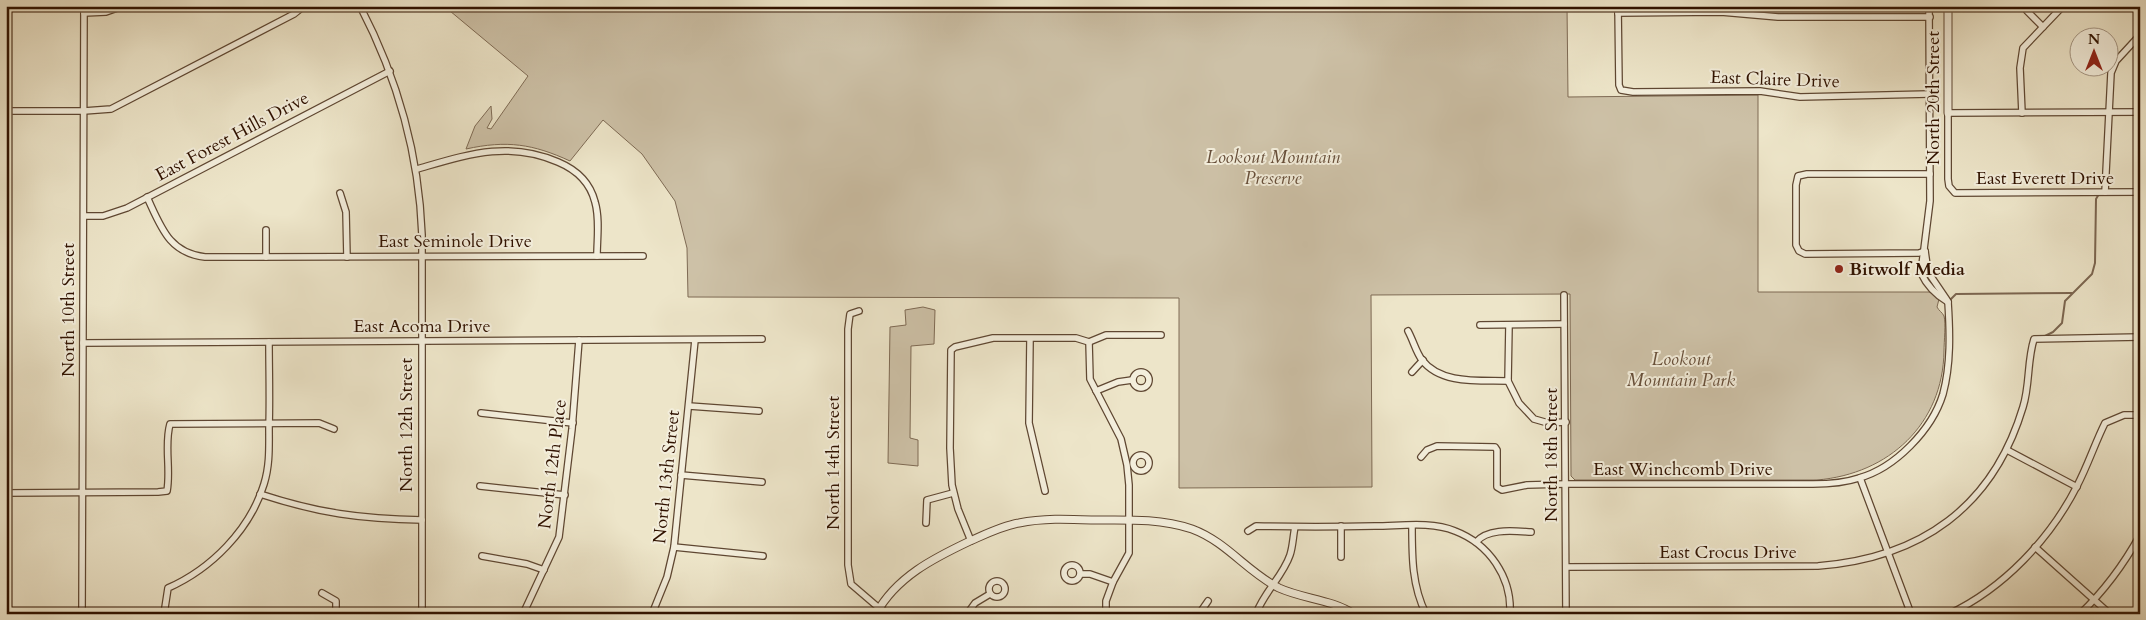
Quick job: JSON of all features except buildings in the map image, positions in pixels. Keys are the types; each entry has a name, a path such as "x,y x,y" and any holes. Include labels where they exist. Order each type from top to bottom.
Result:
{"street":[{"path":"84,10 106,12 124,6"},
{"path":"6,111 111,109 258,34 294,14 304,6"},
{"name":"North 12th Street","path":"360,6 381,47 390,71 409,132 417,169 422,256 422,614"},
{"path":"1618,6 1618,13 1729,9 1778,17 1930,17"},
{"path":"1911,614 1860,478 1894,459 1924,430 1939,402 1948,371 1948,302 1938,296 1925,282 1921,265 1930,201 1929,6"},
{"name":"North 20th Street","path":"1948,6 1948,179 1951,190"},
{"path":"2022,113 2020,68 2023,48 2063,6"},
{"name":"North 10th Street","path":"82,614 84,10"},
{"path":"2027,11 2043,27"},
{"name":"East Claire Drive","path":"1618,13 1621,90 1633,92 1760,91 1800,97 1928,94"},
{"path":"2105,192 2110,79 2113,66 2140,36"},
{"name":"East Forest Hills Drive","path":"84,216 114,214 390,71"},
{"path":"1948,113 2140,112"},
{"path":"417,169 462,156 506,150 533,153 568,166 585,181 596,204 597,256"},
{"path":"1924,251 1919,253 1805,254 1799,252 1796,245 1798,176 1807,174 1930,174"},
{"name":"East Everett Drive","path":"1951,190 1962,193 2140,192"},
{"path":"340,193 346,212 347,257"},
{"name":"East Seminole Drive","path":"147,197 166,235 177,248 186,253 205,257 643,256"},
{"path":"266,230 266,257"},
{"name":"North 18th Street","path":"1564,295 1566,614"},
{"name":"North 14th Street","path":"859,311 850,314 848,329 848,565 851,584 877,611"},
{"path":"1480,325 1564,324"},
{"path":"1510,325 1508,381 1519,403 1534,418 1548,423 1566,422"},
{"path":"1408,331 1423,360 1445,376 1460,380 1508,381"},
{"path":"971,541 953,493 950,448 951,350 955,347 985,339 1076,338 1089,342 1106,335 1161,335"},
{"name":"East Crocus Drive","path":"1567,567 1818,566 1848,564 1889,554 1926,536 1962,510 1987,482 2007,450 2024,404 2034,339 2140,336"},
{"name":"East Acoma Drive","path":"83,343 762,339"},
{"path":"1030,339 1029,423 1045,491"},
{"name":"North 12th Place","path":"523,614 559,536 573,423 579,340"},
{"name":"North 13th Street","path":"652,614 667,577 674,547 695,340"},
{"path":"164,614 168,588 187,579 225,549 250,515 264,484 268,463 270,423 269,342"},
{"path":"1089,342 1090,379 1121,439 1130,465 1129,554 1113,582 1106,601 1106,614"},
{"path":"1412,372 1423,360"},
{"path":"1096,391 1118,382 1132,380"},
{"path":"689,406 759,411"},
{"path":"481,413 573,423"},
{"path":"1949,614 1992,588 2035,547 2064,510 2077,487 2105,422 2124,415 2140,415"},
{"path":"6,493 167,491 168,432 170,424 319,423 334,429"},
{"name":"East Winchcomb Drive","path":"1421,457 1427,450 1437,446 1495,447 1497,450 1497,487 1502,490 1505,488 1515,489 1527,485 1565,484 1813,484 1837,483 1860,478"},
{"path":"2007,450 2077,487"},
{"path":"682,475 762,482"},
{"path":"480,486 565,495"},
{"path":"926,523 927,500 953,493"},
{"path":"260,494 295,506 334,514 378,519 422,520"},
{"path":"889,614 877,611 889,594 928,562 989,532 1018,523 1058,519 1130,519 1170,523 1207,536 1231,551 1262,578 1273,584 1313,599 1330,603 1354,614"},
{"path":"1248,531 1256,526 1412,526 1438,527 1453,530 1485,549 1500,570 1509,595 1510,614"},
{"path":"1341,526 1341,557"},
{"path":"1412,526 1412,567 1418,594 1426,614"},
{"path":"1256,614 1260,603 1290,554 1295,527"},
{"path":"1476,542 1480,537 1489,533 1531,532"},
{"path":"2080,614 2137,546 2140,535"},
{"path":"674,547 763,556"},
{"path":"2035,547 2110,614"},
{"path":"482,556 526,564 544,570"},
{"path":"1081,574 1090,574 1113,582"},
{"path":"322,593 336,602 336,614"},
{"path":"967,614 975,603 990,594"},
{"path":"1202,613 1208,601"}],"green space":[{"name":"Lookout Mountain Preserve","path":"444,6 1567,6 1568,97 1758,95 1758,292 1932,292 1939,299 1937,307 1945,319 1941,377 1934,401 1922,422 1907,441 1889,456 1867,468 1843,476 1817,480 1575,480 1571,476 1570,294 1371,295 1372,487 1179,488 1179,298 688,297 687,248 675,201 642,154 603,120 570,161 532,147 520,145 507,144 466,149 475,126 491,106 492,119 487,128 491,129 528,76"},
{"path":"923,307 935,310 934,344 911,346 910,438 918,440 918,466 888,463 890,327 906,325 905,310"}],"waterway":[{"path":"2043,337 2053,332 2062,323 2065,301 2092,274 2095,263 2096,199 2099,194"},
{"path":"1950,300 1956,294 2072,293"}],"place":[{"name":"Bitwolf Media","path":"1839,269"}],"park label":[{"name":"Lookout Mountain Park","path":"1681,369"}]}
